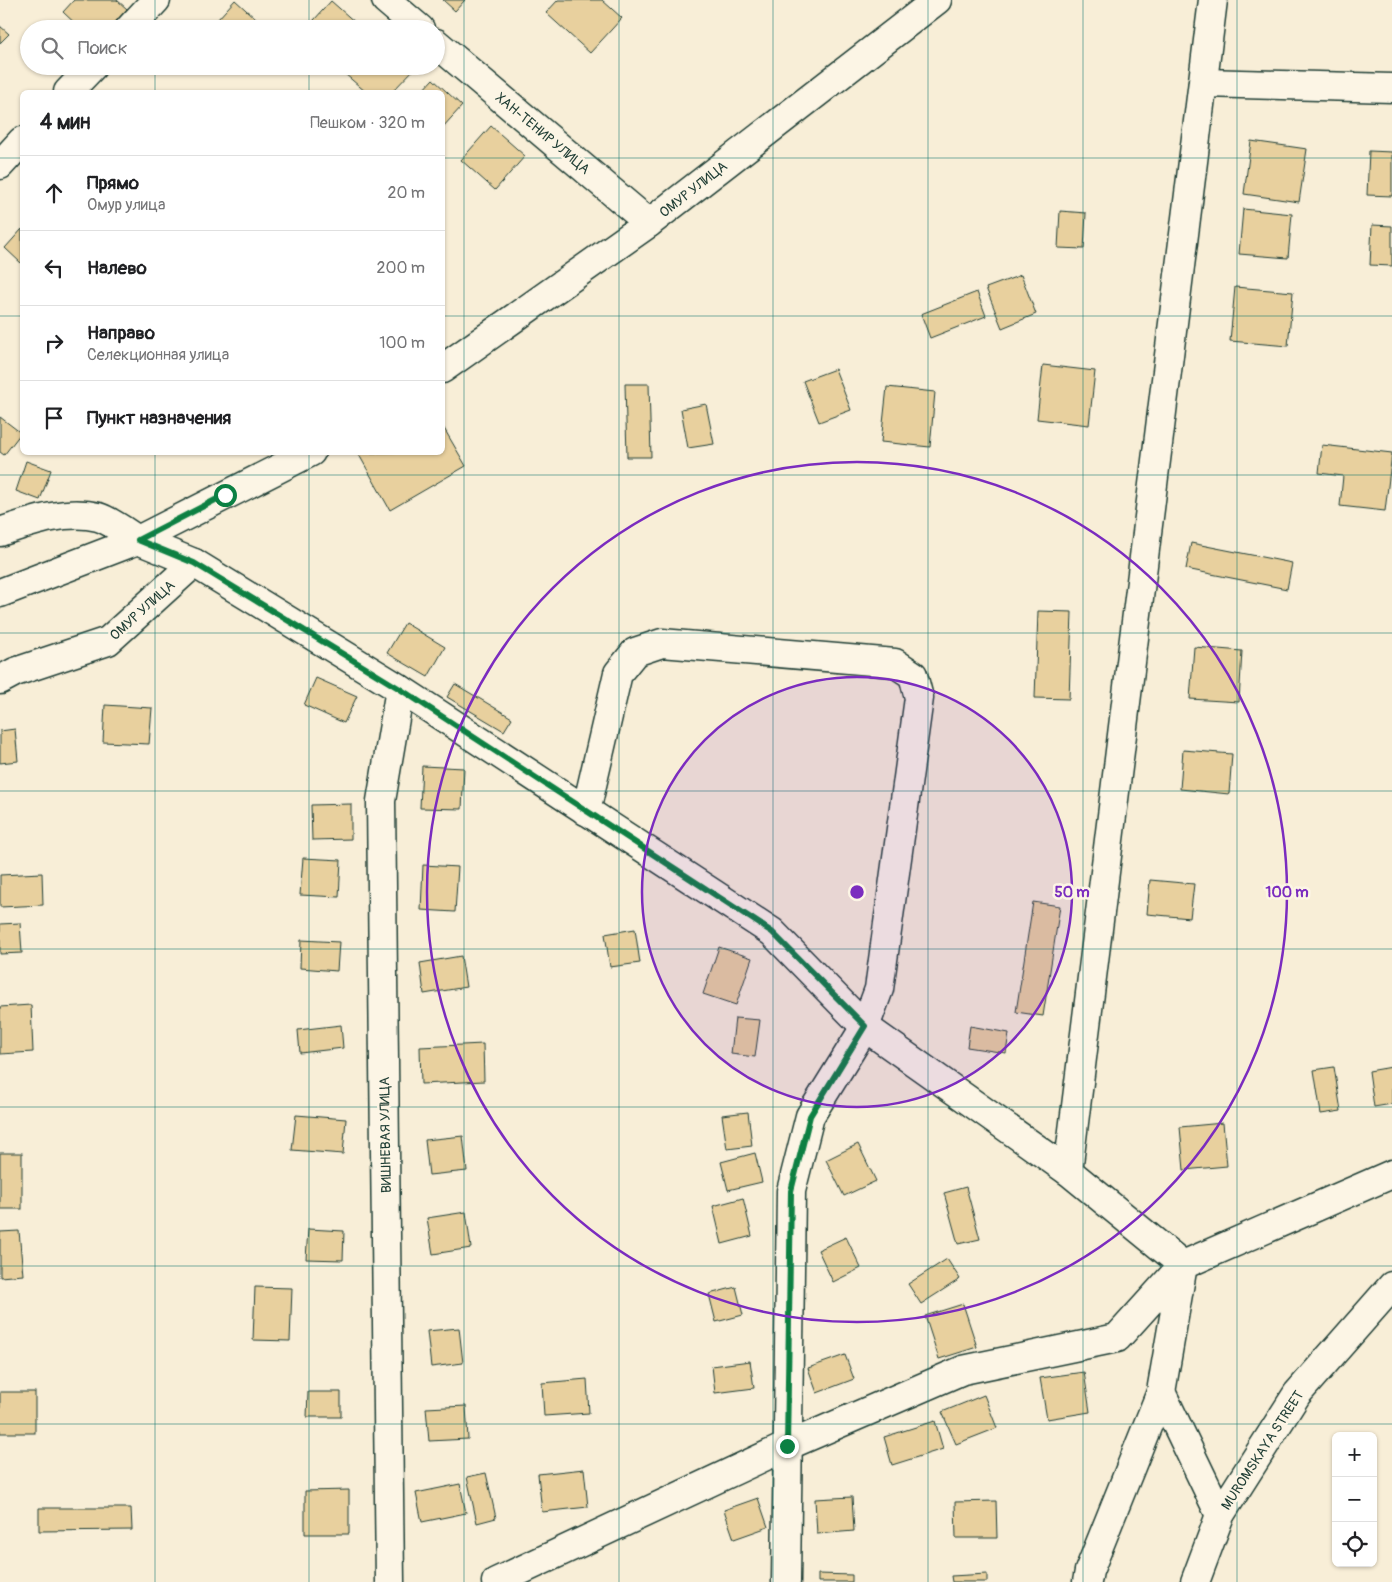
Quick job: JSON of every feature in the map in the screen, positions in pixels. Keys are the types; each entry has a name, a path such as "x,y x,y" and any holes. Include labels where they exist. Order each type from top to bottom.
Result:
{"street":[{"path":"137,20 156,0"},
{"path":"386,0 409,20"},
{"name":"ОМУР УЛИЦА","path":"445,367 649,223 937,0"},
{"path":"1068,1171 1213,0"},
{"name":"ХАН-ТЕНИР УЛИЦА","path":"445,51 649,223"},
{"path":"70,90 84,75"},
{"path":"1204,83 1392,88"},
{"path":"0,165 20,146"},
{"path":"0,593 138,540 305,455"},
{"path":"0,532 26,523 68,514 99,517 138,540 194,563 400,689 772,932 865,1026 1068,1171 1184,1265"},
{"name":"ОМУР УЛИЦА","path":"0,680 15,672 108,640 194,563"},
{"path":"586,811 618,673 635,652 662,643 895,663 913,675 919,698 879,989 865,1026 810,1116 791,1191 786,1582"},
{"name":"ВИШНЕВАЯ УЛИЦА","path":"390,1582 381,801 400,689"},
{"path":"496,1582 787,1446 963,1370 1117,1338 1184,1265 1392,1174"},
{"path":"1087,1582 1089,1571 1161,1392 1184,1265"},
{"name":"MUROMSKAYA STREET","path":"1195,1582 1220,1515 1297,1394 1392,1286"},
{"path":"1161,1392 1220,1515"}],"building":[{"path":"74,0 117,0 127,9 117,20 71,20 63,12"},
{"path":"235,0 257,20 217,20"},
{"path":"443,0 465,0 455,11"},
{"path":"558,0 602,0 622,18 590,53 546,13"},
{"path":"331,1 352,20 314,20"},
{"path":"0,26 9,34 0,43"},
{"path":"346,75 408,75 394,90 364,90"},
{"path":"433,79 445,90 423,90"},
{"path":"445,90 462,106 445,125"},
{"path":"491,126 525,156 495,190 461,160"},
{"path":"1251,141 1307,149 1299,202 1244,194"},
{"path":"1369,151 1392,152 1392,196 1367,195"},
{"path":"1243,209 1292,214 1288,258 1239,254"},
{"path":"1060,211 1086,213 1084,249 1058,248"},
{"path":"1372,225 1392,226 1392,266 1370,265"},
{"path":"20,231 20,262 5,248"},
{"path":"1021,275 1036,314 1002,328 986,288"},
{"path":"1235,287 1293,292 1288,346 1230,341"},
{"path":"977,292 986,316 930,338 921,314"},
{"path":"1043,365 1095,371 1089,425 1037,419"},
{"path":"835,369 851,410 819,422 803,381"},
{"path":"625,384 649,384 651,457 627,457"},
{"path":"887,387 935,392 930,447 881,442"},
{"path":"706,404 714,444 688,448 681,409"},
{"path":"0,417 20,432 20,434 4,455 0,452"},
{"path":"445,430 466,466 390,510 359,455 445,455"},
{"path":"1322,445 1392,453 1385,511 1340,506 1343,476 1319,473"},
{"path":"26,461 51,470 40,500 16,491"},
{"path":"1191,543 1292,563 1287,589 1186,569"},
{"path":"1038,611 1072,612 1069,699 1035,698"},
{"path":"405,623 445,647 428,677 387,653"},
{"path":"1194,647 1242,651 1239,702 1190,699"},
{"path":"316,678 357,696 344,723 304,705"},
{"path":"455,684 512,718 504,731 447,697"},
{"path":"105,705 152,708 149,744 103,742"},
{"path":"15,729 18,761 0,763 0,731"},
{"path":"1183,750 1232,754 1229,794 1180,789"},
{"path":"422,766 464,768 462,809 420,808"},
{"path":"351,804 351,839 312,840 311,805"},
{"path":"303,858 341,860 339,897 300,895"},
{"path":"423,865 458,867 455,912 421,910"},
{"path":"42,873 43,905 0,907 0,875"},
{"path":"1150,880 1194,884 1190,918 1147,914"},
{"path":"1033,902 1060,906 1043,1016 1016,1012"},
{"path":"20,923 22,953 0,954 0,924"},
{"path":"635,929 640,963 610,967 605,934"},
{"path":"301,940 339,942 337,971 300,968"},
{"path":"719,947 752,958 736,1005 703,994"},
{"path":"461,956 466,987 424,994 420,963"},
{"path":"31,1005 33,1052 0,1054 0,1007"},
{"path":"735,1018 760,1020 755,1057 731,1054"},
{"path":"341,1025 343,1048 300,1053 298,1030"},
{"path":"970,1026 1009,1033 1006,1053 967,1047"},
{"path":"483,1044 484,1081 421,1084 420,1047"},
{"path":"1334,1067 1341,1111 1321,1114 1314,1070"},
{"path":"1392,1067 1392,1104 1374,1107 1369,1071"},
{"path":"748,1112 752,1146 727,1149 722,1115"},
{"path":"296,1115 346,1119 343,1154 292,1150"},
{"path":"1223,1123 1227,1166 1184,1170 1180,1127"},
{"path":"463,1136 467,1171 429,1175 425,1140"},
{"path":"858,1144 876,1181 844,1196 826,1160"},
{"path":"0,1153 22,1153 22,1209 0,1209"},
{"path":"755,1153 762,1182 728,1190 721,1162"},
{"path":"966,1187 980,1239 958,1244 944,1193"},
{"path":"743,1198 752,1236 722,1244 713,1206"},
{"path":"466,1212 471,1248 433,1254 427,1218"},
{"path":"308,1229 344,1231 343,1260 306,1259"},
{"path":"19,1231 23,1275 0,1277 0,1232"},
{"path":"846,1237 861,1268 833,1282 818,1250"},
{"path":"947,1259 960,1279 921,1304 908,1284"},
{"path":"255,1287 292,1288 290,1341 253,1340"},
{"path":"736,1287 743,1315 716,1322 709,1294"},
{"path":"963,1304 977,1347 939,1359 925,1316"},
{"path":"459,1328 463,1363 431,1367 427,1331"},
{"path":"845,1355 854,1379 817,1393 808,1368"},
{"path":"750,1361 754,1388 715,1393 712,1366"},
{"path":"1084,1372 1090,1412 1047,1419 1040,1378"},
{"path":"587,1379 589,1413 544,1416 542,1383"},
{"path":"0,1392 35,1392 35,1433 0,1433"},
{"path":"308,1392 341,1392 341,1417 307,1417"},
{"path":"984,1395 997,1428 956,1444 942,1412"},
{"path":"466,1406 468,1439 429,1441 426,1408"},
{"path":"935,1421 943,1449 892,1465 884,1437"},
{"path":"584,1469 588,1507 542,1512 538,1474"},
{"path":"486,1473 496,1518 477,1523 467,1477"},
{"path":"460,1484 466,1513 422,1522 416,1493"},
{"path":"349,1490 349,1534 305,1534 305,1491"},
{"path":"852,1497 854,1531 817,1534 815,1499"},
{"path":"758,1498 768,1527 734,1539 724,1510"},
{"path":"996,1501 997,1538 956,1538 955,1502"},
{"path":"39,1508 131,1508 132,1530 39,1531"},
{"path":"818,1574 852,1575 852,1582 818,1582"},
{"path":"987,1574 987,1582 952,1582 951,1576"}],"route":[{"path":"225,495 138,540 194,563 400,689 772,932 865,1026 810,1116 791,1191 787,1446"}]}
